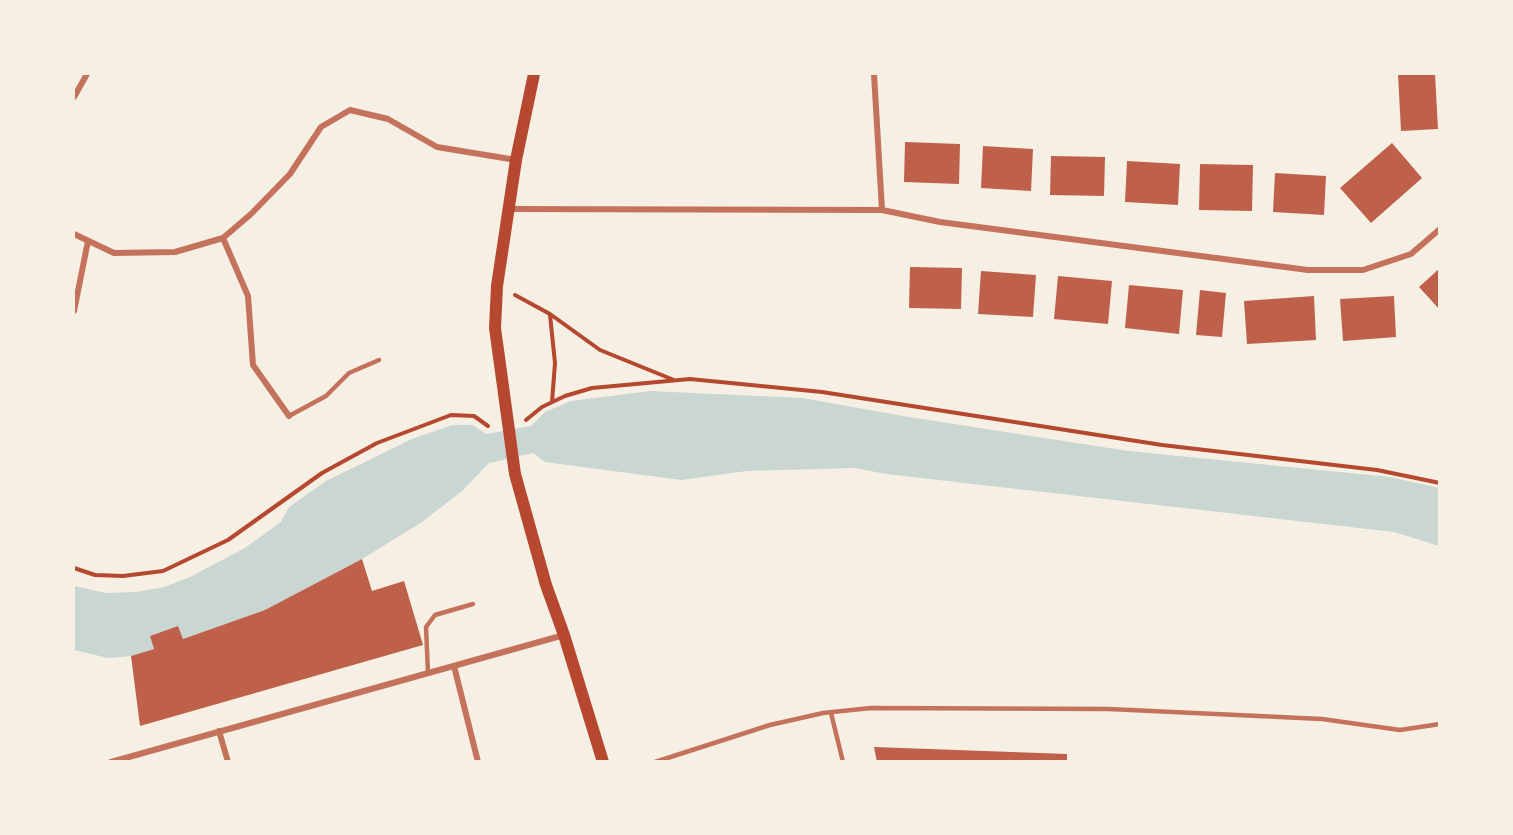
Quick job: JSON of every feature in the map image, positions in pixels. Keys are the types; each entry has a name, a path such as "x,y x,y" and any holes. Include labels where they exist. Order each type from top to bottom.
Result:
{"main road":[{"path":"534,74 516,160 497,286 495,328 515,474 546,585 564,635 603,762"}],"street":[{"path":"74,97 87,74"},
{"path":"874,74 882,210"},
{"path":"74,234 114,253 175,252 223,238 251,214 290,174 321,127 350,110 388,119 437,147 516,160"},
{"path":"509,209 882,210 940,222 1308,270 1363,270 1411,255 1440,229"},
{"path":"223,238 248,296 253,365 289,416"},
{"path":"74,311 88,241"},
{"path":"111,762 564,635"},
{"path":"454,666 478,762"},
{"path":"219,731 228,762"}],"lane":[{"path":"289,416 326,396 349,373 379,360"},
{"path":"428,673 426,627 435,615 473,604"},
{"path":"655,762 770,725 831,712 872,708 1109,709 1322,719 1400,730 1440,724"},
{"path":"831,712 843,762"}],"path":[{"path":"497,286 550,314 600,350 675,380"},
{"path":"550,314 555,363 552,402"},
{"path":"524,422 552,402 592,388 690,379 822,392 1162,445 1377,470 1440,483"},
{"path":"74,568 95,575 123,576 163,572 228,540 322,473 377,443 451,415 474,416 490,427"}],"shaded area":[{"path":"650,391 802,398 1128,451 1390,477 1439,488 1439,546 1394,532 886,474 855,468 747,471 681,480 545,462 533,453 489,463 462,491 422,522 362,559 265,610 183,639 178,626 150,636 154,649 131,656 108,658 74,650 74,586 106,593 136,592 164,587 190,577 245,548 281,522 289,507 326,481 412,439 452,425 473,425 486,434 531,426 545,412 571,401"}],"building":[{"path":"1398,74 1435,74 1438,129 1401,131"},
{"path":"905,142 960,144 959,184 904,182"},
{"path":"1392,143 1422,178 1371,223 1340,188"},
{"path":"983,146 1033,149 1031,191 981,188"},
{"path":"1051,156 1105,157 1104,196 1050,195"},
{"path":"1127,161 1180,164 1178,205 1125,202"},
{"path":"1200,164 1253,165 1252,211 1199,210"},
{"path":"1275,173 1326,176 1324,215 1273,212"},
{"path":"910,267 962,268 961,309 909,308"},
{"path":"1440,268 1440,310 1419,287"},
{"path":"981,271 1036,275 1033,317 978,314"},
{"path":"1058,276 1112,281 1108,324 1054,319"},
{"path":"1129,285 1183,290 1179,334 1125,328"},
{"path":"1200,290 1226,293 1222,337 1196,335"},
{"path":"1314,296 1316,340 1247,344 1244,301"},
{"path":"1394,296 1396,337 1343,341 1340,299"},
{"path":"362,559 372,591 404,581 423,645 140,726 131,656 154,649 150,636 178,626 183,639 265,610"},
{"path":"874,747 1067,754 1067,762 877,762"}]}
